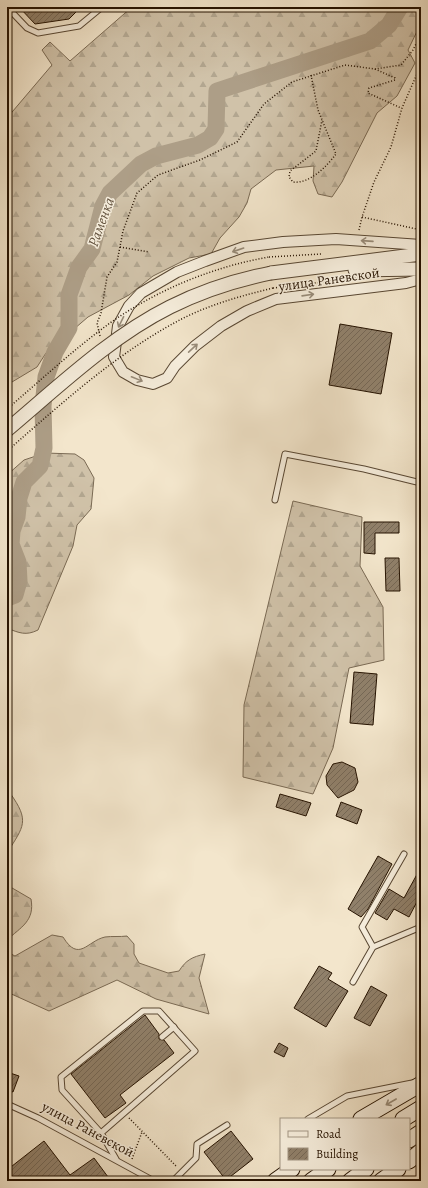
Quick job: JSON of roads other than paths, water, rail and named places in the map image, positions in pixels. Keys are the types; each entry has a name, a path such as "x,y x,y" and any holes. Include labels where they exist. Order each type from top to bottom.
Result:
{"main road":[{"path":"363,1118 421,1084"},
{"path":"405,1118 421,1108"},
{"path":"410,1139 421,1132"},
{"path":"410,1160 421,1151"},
{"path":"275,1181 291,1170"},
{"path":"312,1181 327,1170"},
{"path":"350,1181 365,1170"},
{"path":"381,1181 397,1170"}],"street":[{"name":"улица Раневской","path":"421,245 336,239 283,242 244,248 205,261 178,272 141,293 129,306 118,326 114,357 123,372 137,380 153,384 167,378 175,366 195,346 222,326 247,311 276,299 406,283 421,279"},
{"path":"7,430 119,337 170,307 219,286 271,273 421,254"},
{"path":"296,270 421,269"}],"lane":[{"path":"8,7 26,28 38,33 79,26 102,7"},
{"path":"275,500 285,454 364,469 421,483"},
{"path":"373,947 362,927 404,854"},
{"path":"353,982 373,947 421,927"},
{"path":"102,1132 125,1114 195,1051 159,1012 143,1011 61,1077 62,1090 102,1132 116,1159"},
{"path":"162,1037 174,1027"},
{"path":"310,1118 347,1096 421,1081"},
{"name":"улица Раневской","path":"7,1104 38,1118 154,1181"},
{"path":"172,1181 196,1158 197,1144 227,1124"},
{"path":"268,1181 282,1170"}],"waterway":[{"name":"Раменка","path":"7,598 15,595 19,581 18,562 11,544 12,531 17,517 19,498 24,482 40,466 44,448 43,406 46,377 55,352 69,328 69,295 79,267 92,249 103,206 110,193 141,164 156,156 198,145 210,138 216,129 217,91 370,41 389,25 400,7"}]}
